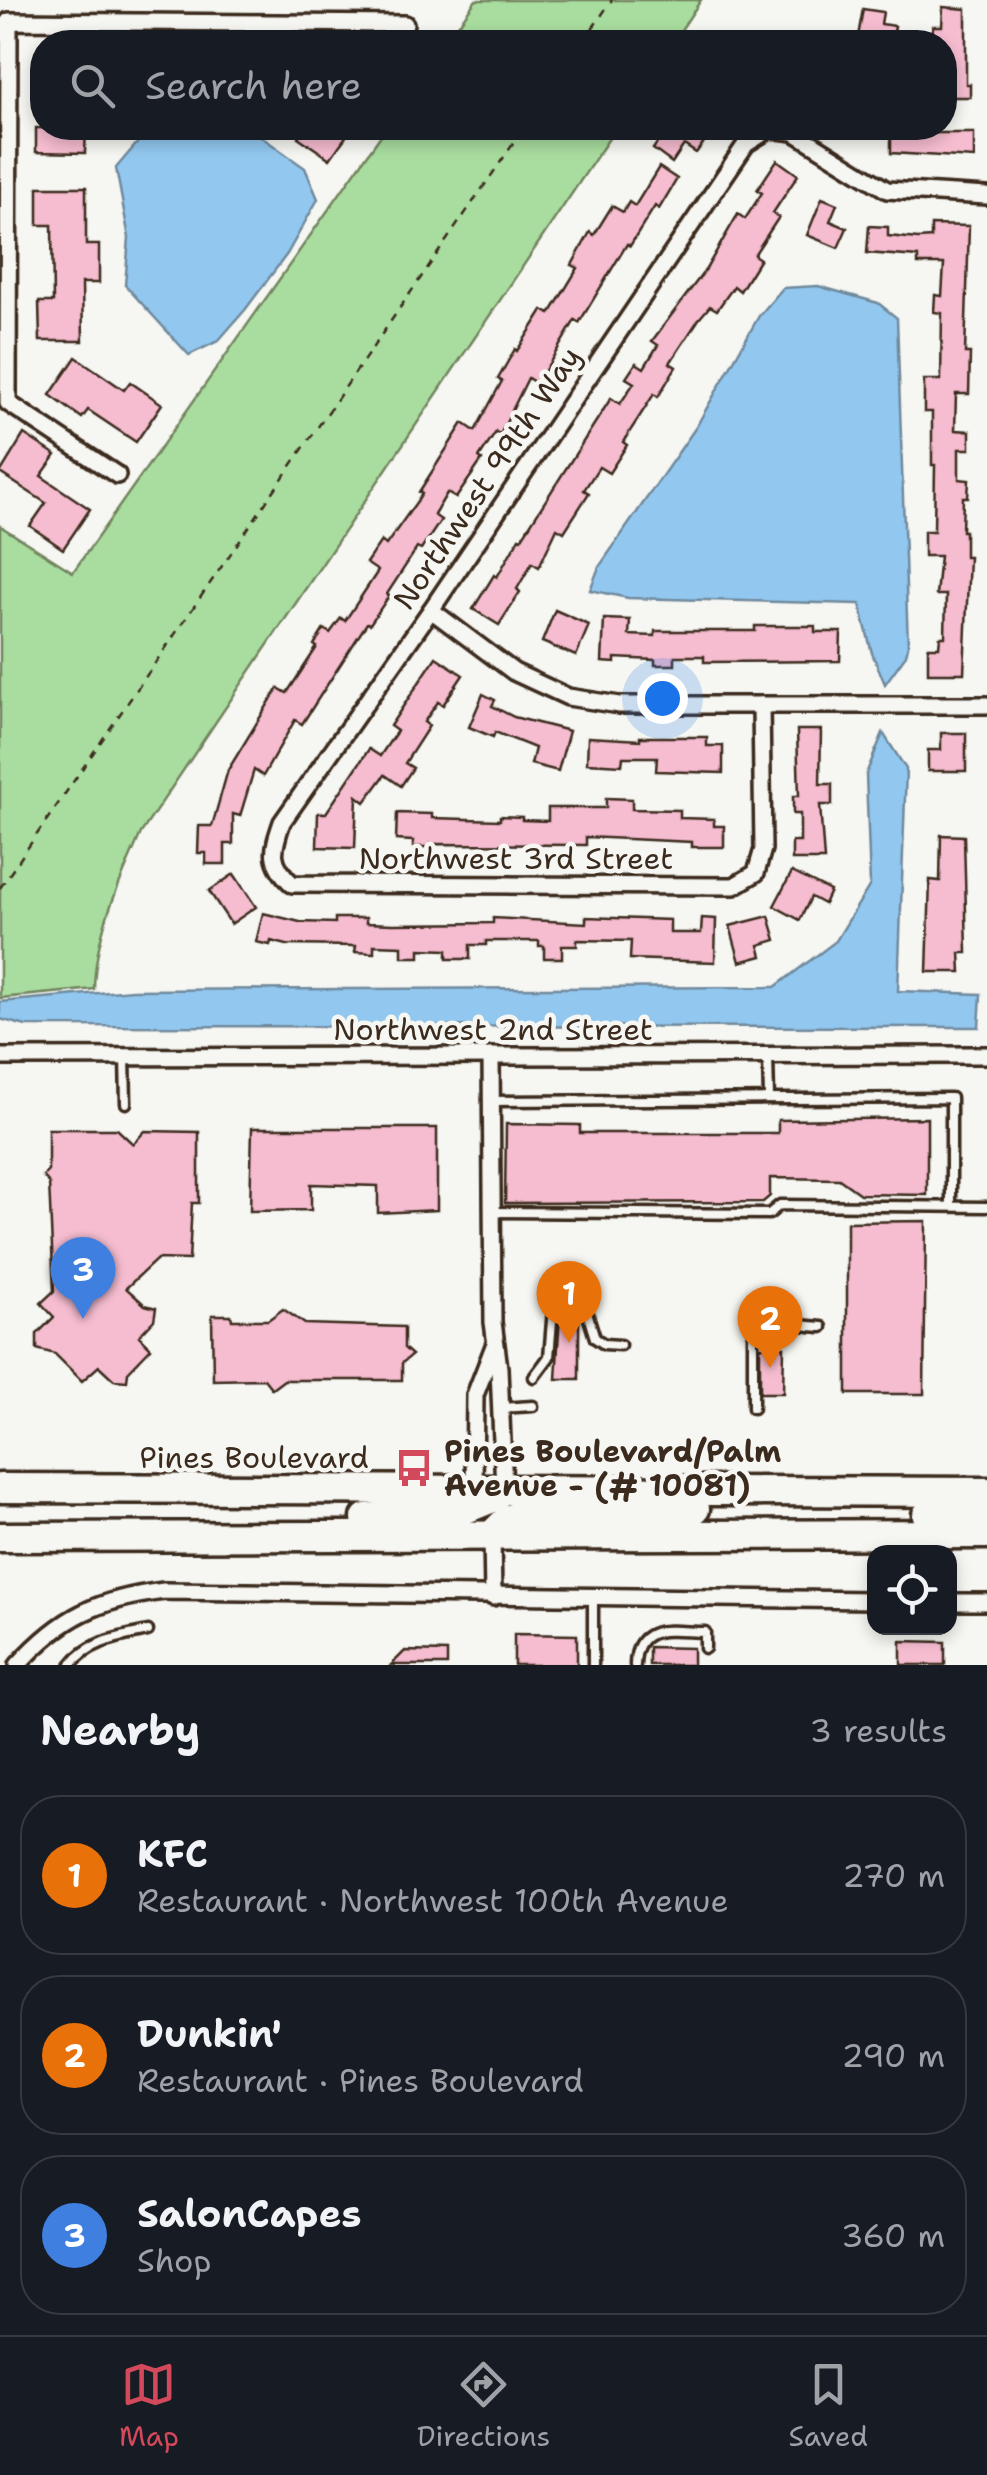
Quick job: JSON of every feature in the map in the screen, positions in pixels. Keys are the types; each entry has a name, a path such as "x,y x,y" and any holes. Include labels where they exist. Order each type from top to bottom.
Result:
{"highway":[{"name":"Pines Boulevard","path":"0,1488 986,1494"},
{"path":"241,1536 286,1525 463,1510 490,1501 504,1490"},
{"path":"492,1535 507,1520 526,1513 698,1508 736,1501 758,1490"},
{"path":"688,1534 801,1515 960,1515 986,1494"},
{"path":"0,1537 987,1534"}],"street":[{"path":"117,476 8,402 4,262 10,21 406,24"},
{"name":"Northwest 99th Way","path":"277,870 273,847 282,822 752,140"},
{"path":"807,140 888,190 987,196"},
{"path":"431,610 514,672 568,697 618,706 987,704"},
{"name":"Northwest 3rd Street","path":"277,870 292,884 734,886 756,873 762,849 761,706"},
{"name":"Northwest 2nd Street","path":"0,1057 987,1055"},
{"path":"491,1056 495,1342 504,1490"},
{"path":"474,1491 475,1395 495,1342"},
{"path":"492,1535 493,1597"},
{"path":"18,1665 50,1631 87,1608 124,1596 164,1591 867,1600"},
{"path":"957,1602 987,1602"}],"lane":[{"path":"768,1056 769,1099"},
{"path":"125,1057 126,1102"},
{"path":"491,1100 951,1098 951,1206"},
{"path":"493,1212 769,1214 780,1205 987,1206"},
{"path":"534,1377 549,1357 553,1310 568,1302 586,1309 595,1338 604,1344 620,1345"},
{"path":"752,1408 756,1331 766,1325 822,1327"},
{"path":"500,1408 533,1406"},
{"path":"593,1597 593,1665"},
{"path":"71,1665 93,1646 148,1631"},
{"path":"635,1665 636,1646 642,1637 658,1632 706,1632 705,1648"}],"path":[{"path":"591,30 612,0"},
{"path":"0,888 516,140"}],"green space":[{"path":"476,0 701,0 681,30 455,30"},
{"path":"378,140 608,140 141,833 104,929 94,989 0,998 0,526 73,572"}],"water":[{"path":"140,140 266,140 305,168 318,199 287,254 245,310 218,341 189,355 125,285 129,238 116,168"},
{"path":"818,286 878,303 897,318 908,647 885,684 872,653 860,604 628,598 590,590 599,567 696,427 759,316 783,288"},
{"path":"883,733 906,769 898,991 981,994 979,1027 26,1026 0,1019 0,1002 132,990 775,987 836,941 870,885 866,774"}],"building":[{"path":"943,7 966,9 966,84 970,84 970,97 957,97 957,30 933,30 933,26 942,26"},
{"path":"863,9 883,12 881,24 895,26 894,30 859,30"},
{"path":"957,133 974,133 974,158 891,153 891,140 957,140"},
{"path":"36,140 86,140 85,153 36,152"},
{"path":"302,140 343,140 330,159"},
{"path":"659,140 704,142 696,153 684,145 672,163 653,149"},
{"path":"777,160 798,175 773,213 779,217 754,255 760,259 740,291 734,286 717,310 710,306 699,319 670,363 676,367 623,442 627,445 609,473 599,467 584,490 589,493 564,532 557,528 539,567 532,563 517,589 520,592 499,625 473,609 611,398 620,404 634,383 626,378 636,363 644,368 658,345 652,341 706,269 738,214 745,219 762,193 757,190"},
{"path":"659,167 677,179 659,209 655,206 630,246 627,244 537,384 528,378 500,435 496,432 456,498 447,493 434,515 441,520 421,550 417,548 302,724 295,720 263,776 254,770 240,816 233,814 233,844 225,844 225,864 206,864 206,853 198,853 199,826 212,826 228,770 278,688 287,693 324,629 330,633 341,618 345,621 378,571 366,563 381,541 386,545 422,494 419,492 463,423 475,431 515,349 543,310 550,314 578,268 572,265 590,232 594,235 612,206 623,212 629,202 635,206"},
{"path":"38,187 86,187 86,245 99,245 99,283 82,283 83,341 40,341 39,302 53,302 52,225 38,225"},
{"path":"822,198 837,204 830,221 847,228 838,248 807,235"},
{"path":"931,225 969,226 965,353 970,353 969,394 956,394 955,430 970,431 970,449 959,449 959,479 969,480 968,497 963,497 962,531 965,557 969,557 964,673 928,673 928,647 939,647 940,637 945,637 946,595 936,595 940,556 924,556 924,531 934,531 935,465 932,412 924,412 924,380 941,380 942,313 934,312 935,295 942,296 944,264 918,264 918,257 867,253 869,226 888,227 888,236 918,239 931,238"},
{"path":"76,357 124,390 130,382 162,404 136,442 88,410 82,418 50,395"},
{"path":"24,434 56,455 41,476 90,509 63,549 30,526 46,503 0,473"},
{"path":"555,610 589,625 576,656 542,642"},
{"path":"604,619 630,620 629,635 655,636 655,631 755,631 755,626 815,626 815,632 841,632 840,661 704,662 704,656 675,656 675,665 615,658 615,663 602,662"},
{"path":"436,657 463,675 443,705 438,702 424,722 429,726 405,763 413,768 401,786 385,775 365,802 357,796 355,848 317,847 318,813 326,813 369,749 380,756 397,731 390,726"},
{"path":"483,694 495,700 492,706 514,717 569,731 558,771 531,764 535,748 495,732 493,737 469,727"},
{"path":"797,730 821,730 820,784 832,784 832,805 820,805 824,860 792,860 792,842 800,842 800,814 793,814 793,796 799,796"},
{"path":"941,733 966,733 966,771 928,771 928,750 941,750"},
{"path":"588,737 707,737 707,746 723,746 723,773 656,771 657,757 623,757 622,765 587,763"},
{"path":"606,798 632,799 632,809 680,810 680,818 714,819 714,826 724,826 724,847 586,837 586,845 413,847 413,841 396,840 397,813 432,814 432,818 500,820 500,816 548,821 548,808 606,808"},
{"path":"941,835 964,836 967,953 960,953 961,972 927,972 930,880 940,881"},
{"path":"792,872 830,891 824,904 811,897 800,920 774,906"},
{"path":"234,874 256,907 231,924 209,891"},
{"path":"263,913 300,922 335,923 335,918 366,918 366,923 393,924 493,923 493,918 586,923 586,917 670,920 670,933 701,933 702,918 716,919 715,962 630,959 631,941 577,940 577,946 562,946 562,958 544,958 544,946 539,946 539,941 486,941 486,945 470,945 470,959 447,959 447,950 420,949 420,957 402,957 402,946 374,945 374,953 355,952 356,946 287,945 271,941 270,945 256,942"},
{"path":"769,916 776,940 759,945 762,956 740,962 730,926"},
{"path":"927,1118 927,1195 860,1194 839,1179 770,1178 770,1196 763,1202 505,1203 506,1124 580,1125 580,1133 778,1133 778,1120"},
{"path":"252,1128 437,1128 437,1210 378,1213 378,1186 311,1184 311,1210 250,1211"},
{"path":"48,1129 117,1129 133,1144 145,1131 199,1132 199,1203 192,1203 189,1260 157,1259 126,1288 145,1305 156,1308 154,1320 139,1336 151,1348 128,1372 127,1381 114,1380 99,1366 82,1381 55,1354 37,1349 37,1334 54,1317 41,1303 54,1291 49,1183 43,1176 48,1171"},
{"path":"926,1221 924,1394 847,1394 847,1222"},
{"path":"283,1309 305,1324 404,1327 404,1348 412,1355 402,1363 402,1380 284,1380 272,1389 264,1379 213,1380 212,1315 231,1315 232,1320 268,1320"},
{"path":"560,1315 579,1315 579,1379 556,1379"},
{"path":"760,1347 784,1347 783,1393 760,1393"},
{"path":"514,1634 577,1635 577,1665 514,1665"},
{"path":"901,1641 945,1642 945,1665 901,1665"},
{"path":"649,1647 693,1648 693,1665 649,1665"},
{"path":"405,1651 447,1652 447,1665 391,1665"}],"place":[{"name":"SalonCapes","path":"83,1319"},
{"name":"KFC","path":"569,1343"},
{"name":"Dunkin'","path":"770,1368"},
{"name":"Pines Boulevard/Palm Avenue - (# 10081)","path":"414,1468"}]}
